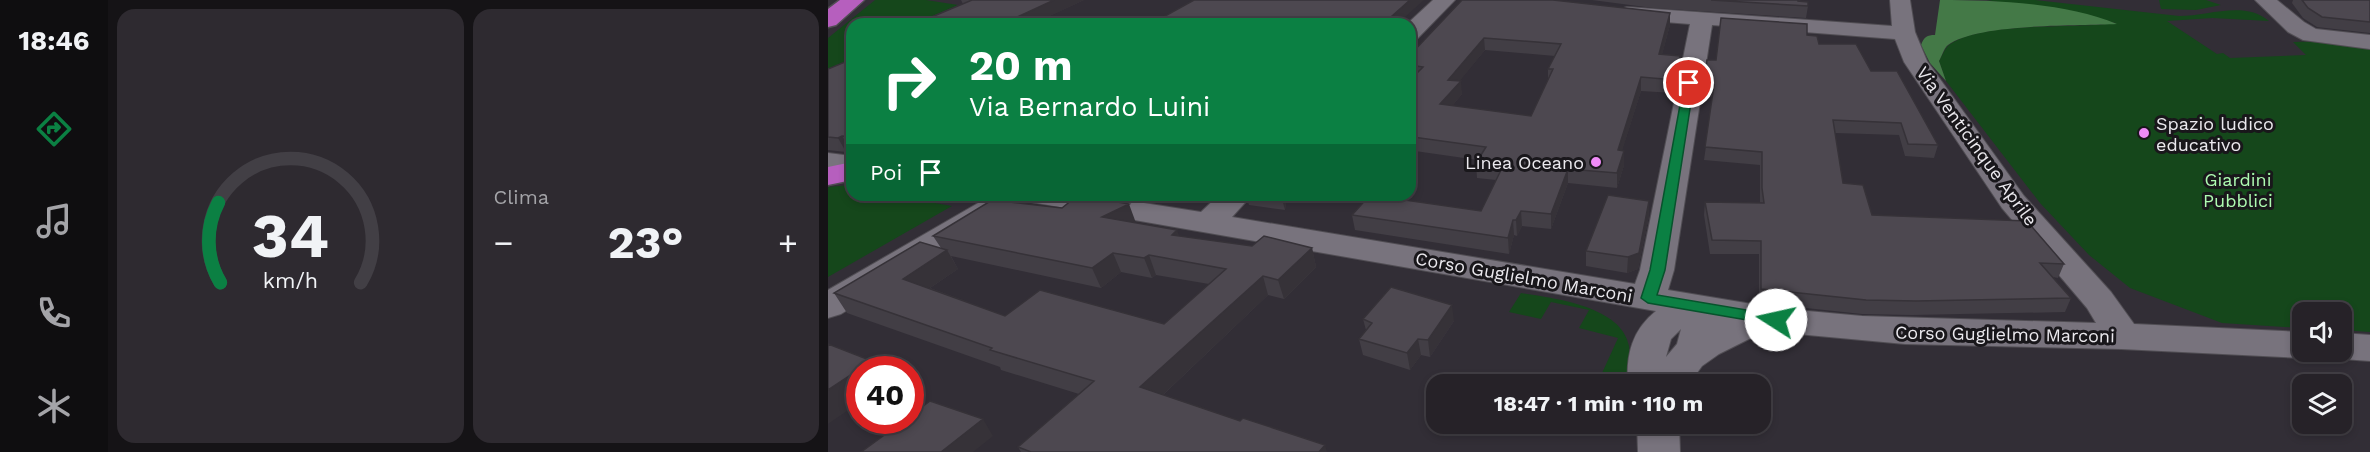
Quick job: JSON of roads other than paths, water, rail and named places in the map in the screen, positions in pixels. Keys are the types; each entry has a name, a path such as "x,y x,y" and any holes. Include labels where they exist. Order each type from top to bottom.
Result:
{"highway":[{"path":"828,20 853,0"},
{"path":"828,176 846,172"}],"street":[{"path":"1416,28 1446,0"},
{"name":"Via Venticinque Aprile","path":"1900,0 1906,46 1916,62 2013,202 2099,300 2123,336"},
{"path":"2265,0 2296,27 2311,35 2370,42"},
{"path":"1605,11 1903,33"},
{"path":"1677,371 1696,344 1700,331 1699,322 1678,304 1657,270 1702,19"},
{"path":"828,161 846,164"},
{"path":"828,306 1004,201"},
{"name":"Corso Guglielmo Marconi","path":"1073,201 1208,222 1678,304 1841,328 1893,332 2123,336 2292,344"},
{"path":"1208,222 1231,201"},
{"path":"1599,290 1633,309 1643,321 1648,333 1648,374"},
{"path":"1649,346 1659,327 1669,319 1678,304"},
{"path":"1677,371 1702,346 1746,326 1776,320"},
{"path":"2352,347 2370,348"},
{"path":"1658,434 1659,452"}],"place":[{"name":"Spazio ludico educativo","path":"2144,133"},
{"name":"Linea Oceano","path":"1596,162"}],"park label":[{"name":"Giardini Pubblici","path":"2238,189"}]}
